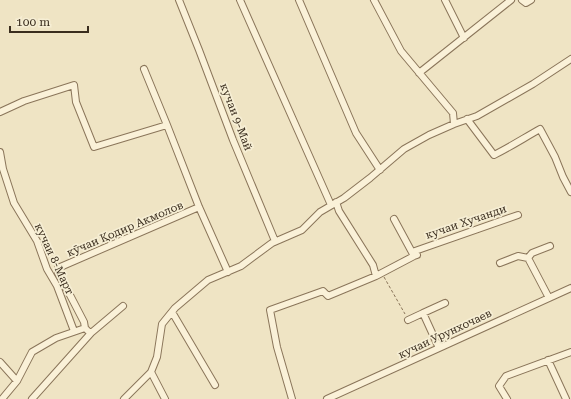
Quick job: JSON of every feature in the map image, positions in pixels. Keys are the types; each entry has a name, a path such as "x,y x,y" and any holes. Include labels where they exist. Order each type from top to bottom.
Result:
{"street":[{"name":"кучаи 9-Май","path":"179,0 233,140 276,241"},
{"path":"240,0 334,204 378,274"},
{"path":"299,0 356,133 380,170"},
{"path":"374,0 401,51 453,113 454,124"},
{"path":"446,0 464,38"},
{"path":"419,73 511,0"},
{"path":"522,0 526,3 531,0"},
{"path":"124,399 151,372 157,357 162,324 172,312 208,280 241,266 276,241 302,230 320,212 334,204 380,170 404,149 429,135 477,116 521,91 571,59"},
{"name":"кӯчаи Қодир Акмолов","path":"144,69 199,208 228,272"},
{"path":"0,112 24,101 74,85 76,102 94,147 167,125"},
{"path":"467,119 494,155 540,129 556,157 563,177 571,192"},
{"name":"кучаи 8-Март","path":"0,152 5,185 37,241 46,269 57,286 74,331"},
{"name":"кӯчаи Қодир Акмолов","path":"85,328 84,322 58,272 58,268 199,208"},
{"name":"кучаи Хучанди","path":"292,399 277,347 270,310 323,291 328,296 417,255 415,251 518,215"},
{"path":"394,219 414,256"},
{"path":"528,258 532,254 550,246"},
{"path":"500,263 518,256 528,258"},
{"path":"528,258 549,298"},
{"name":"кучаи Урунхочаев","path":"327,399 571,288"},
{"path":"408,320 445,303"},
{"path":"32,399 91,333 123,306"},
{"path":"172,312 215,385"},
{"path":"423,313 439,348"},
{"path":"2,399 17,381 32,352 56,338 74,331 85,328 91,333"},
{"path":"507,399 499,386 506,376 571,352"},
{"path":"548,360 566,399"},
{"path":"0,362 17,381"},
{"path":"151,372 165,399"}],"path":[{"path":"378,274 408,320"}]}
